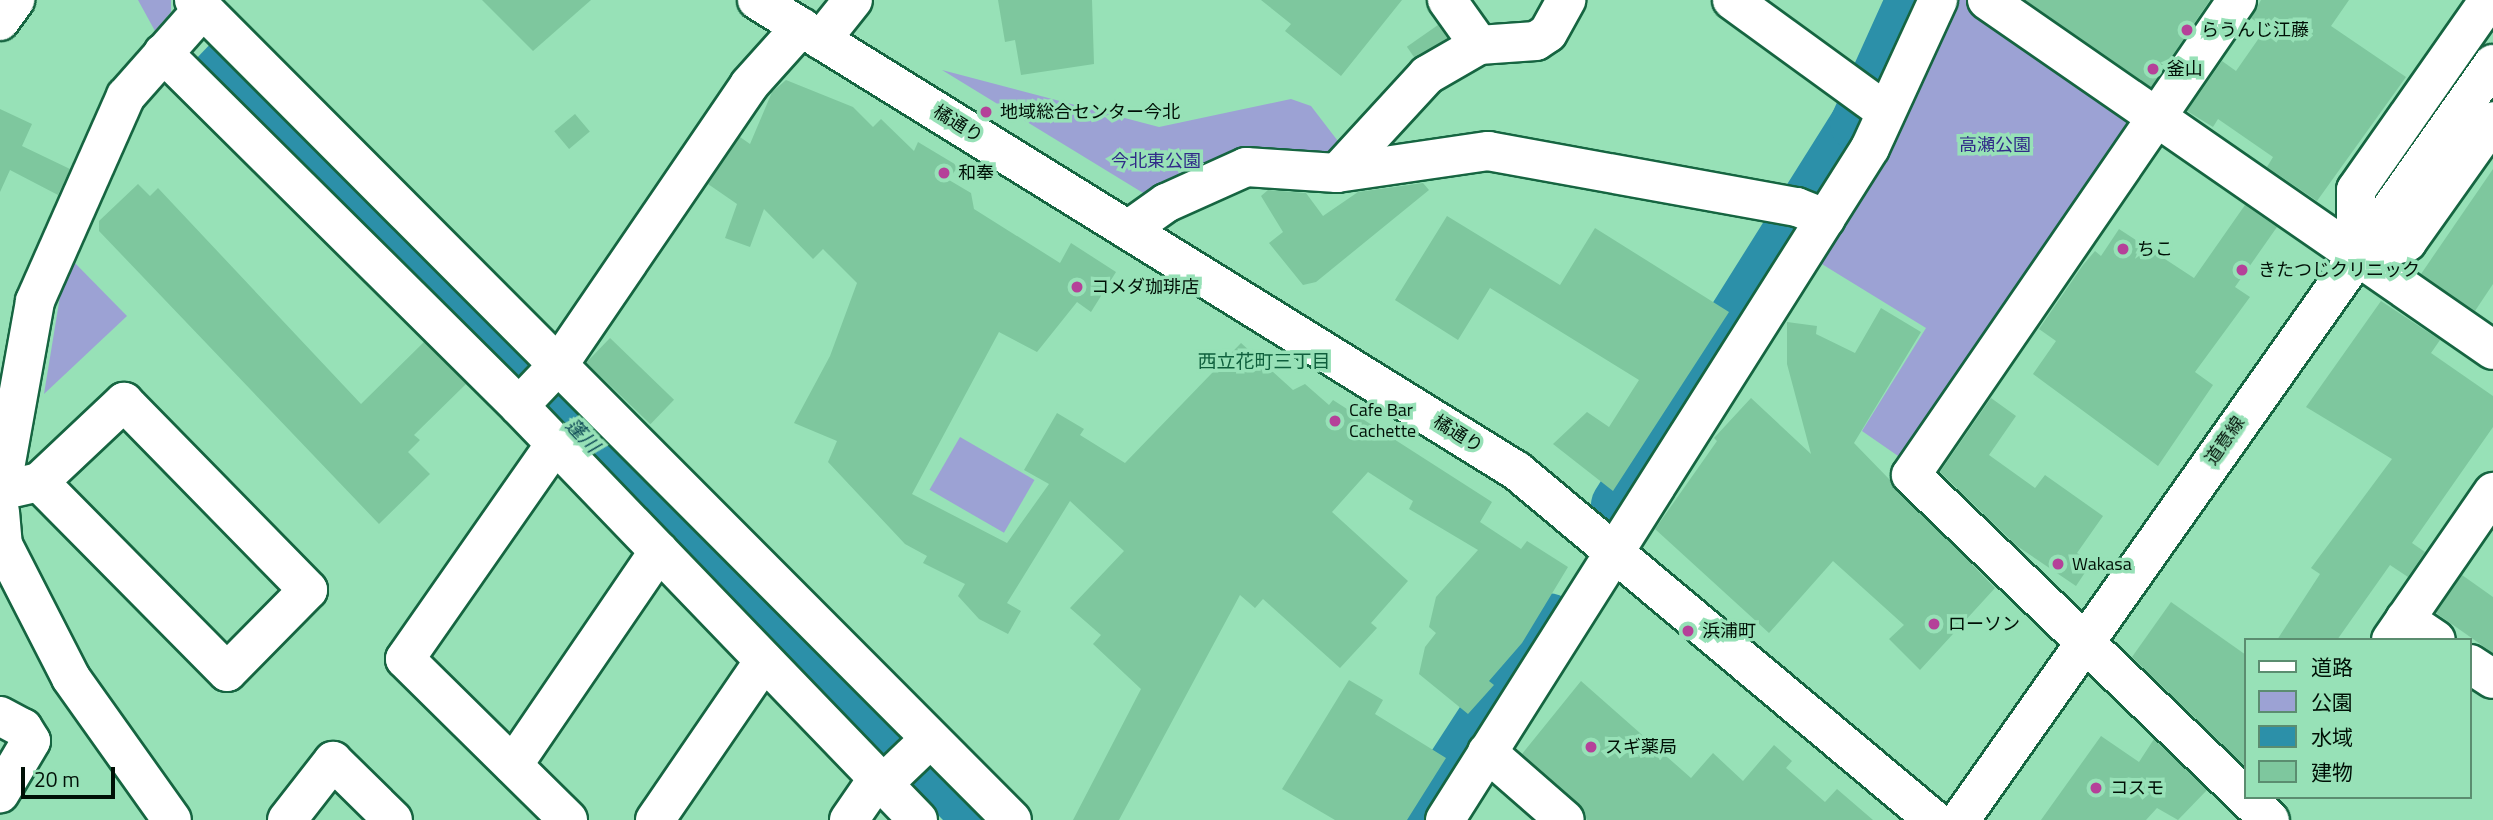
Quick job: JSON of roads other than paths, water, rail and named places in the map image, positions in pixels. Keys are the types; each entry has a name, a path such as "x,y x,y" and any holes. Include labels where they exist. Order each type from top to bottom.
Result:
{"street":[{"path":"0,21 15,0"},
{"name":"橘通り","path":"757,0 1517,471 1614,549 1934,820"},
{"path":"523,402 556,367 742,96 853,0"},
{"path":"1447,0 1479,45"},
{"path":"1337,173 1427,75 1479,45 1536,41 1548,33 1566,0"},
{"path":"1732,0 1876,104"},
{"path":"1445,820 1614,549 1938,0"},
{"path":"1987,0 2493,350"},
{"path":"2236,0 1911,475 2082,645 2244,787"},
{"path":"2356,255 2356,191 2489,0"},
{"path":"39,482 227,673 308,590 124,402 39,482 0,493 35,301 126,96 199,5 641,454 928,741 1012,820"},
{"path":"163,53 523,402 555,444 764,661 885,779 918,820"},
{"name":"道意線","path":"1961,820 2356,255 2493,64"},
{"path":"2356,255 2407,242 2493,121"},
{"path":"1128,230 1167,203 1246,167 1337,173 1488,150 1813,213"},
{"path":"555,444 405,659 568,820"},
{"path":"2411,633 2493,492"},
{"path":"0,512 3,545 71,678 172,820"},
{"path":"513,765 659,551"},
{"path":"655,820 764,661"},
{"path":"2472,665 2493,679"},
{"path":"0,716 23,728 30,741 0,793"},
{"path":"849,820 885,779 928,741"},
{"path":"1487,752 1565,820"},
{"path":"287,820 333,761 393,820"},
{"path":"2258,799 2273,812"}],"water":[{"name":"蓬川","path":"216,38 994,820 943,820 194,61"}],"waterway":[{"path":"1619,505 1858,124 1914,0"},
{"path":"1420,820 1549,621"}],"place":[{"name":"らうんじ江藤","path":"2187,30"},
{"name":"釜山","path":"2153,69"},
{"name":"地域総合センター今北","path":"986,112"},
{"name":"和奉","path":"944,173"},
{"name":"ちこ","path":"2123,249"},
{"name":"きたつじクリニック","path":"2242,270"},
{"name":"コメダ珈琲店","path":"1077,287"},
{"name":"Cafe Bar Cachette","path":"1335,421"},
{"name":"Wakasa","path":"2058,564"},
{"name":"ローソン","path":"1934,624"},
{"name":"浜浦町","path":"1688,631"},
{"name":"スギ薬局","path":"1591,747"},
{"name":"コスモ","path":"2096,788"}],"district":[{"name":"西立花町三丁目","path":"1264,361"}],"park label":[{"name":"高瀬公園","path":"1995,145"},
{"name":"今北東公園","path":"1156,161"}]}
